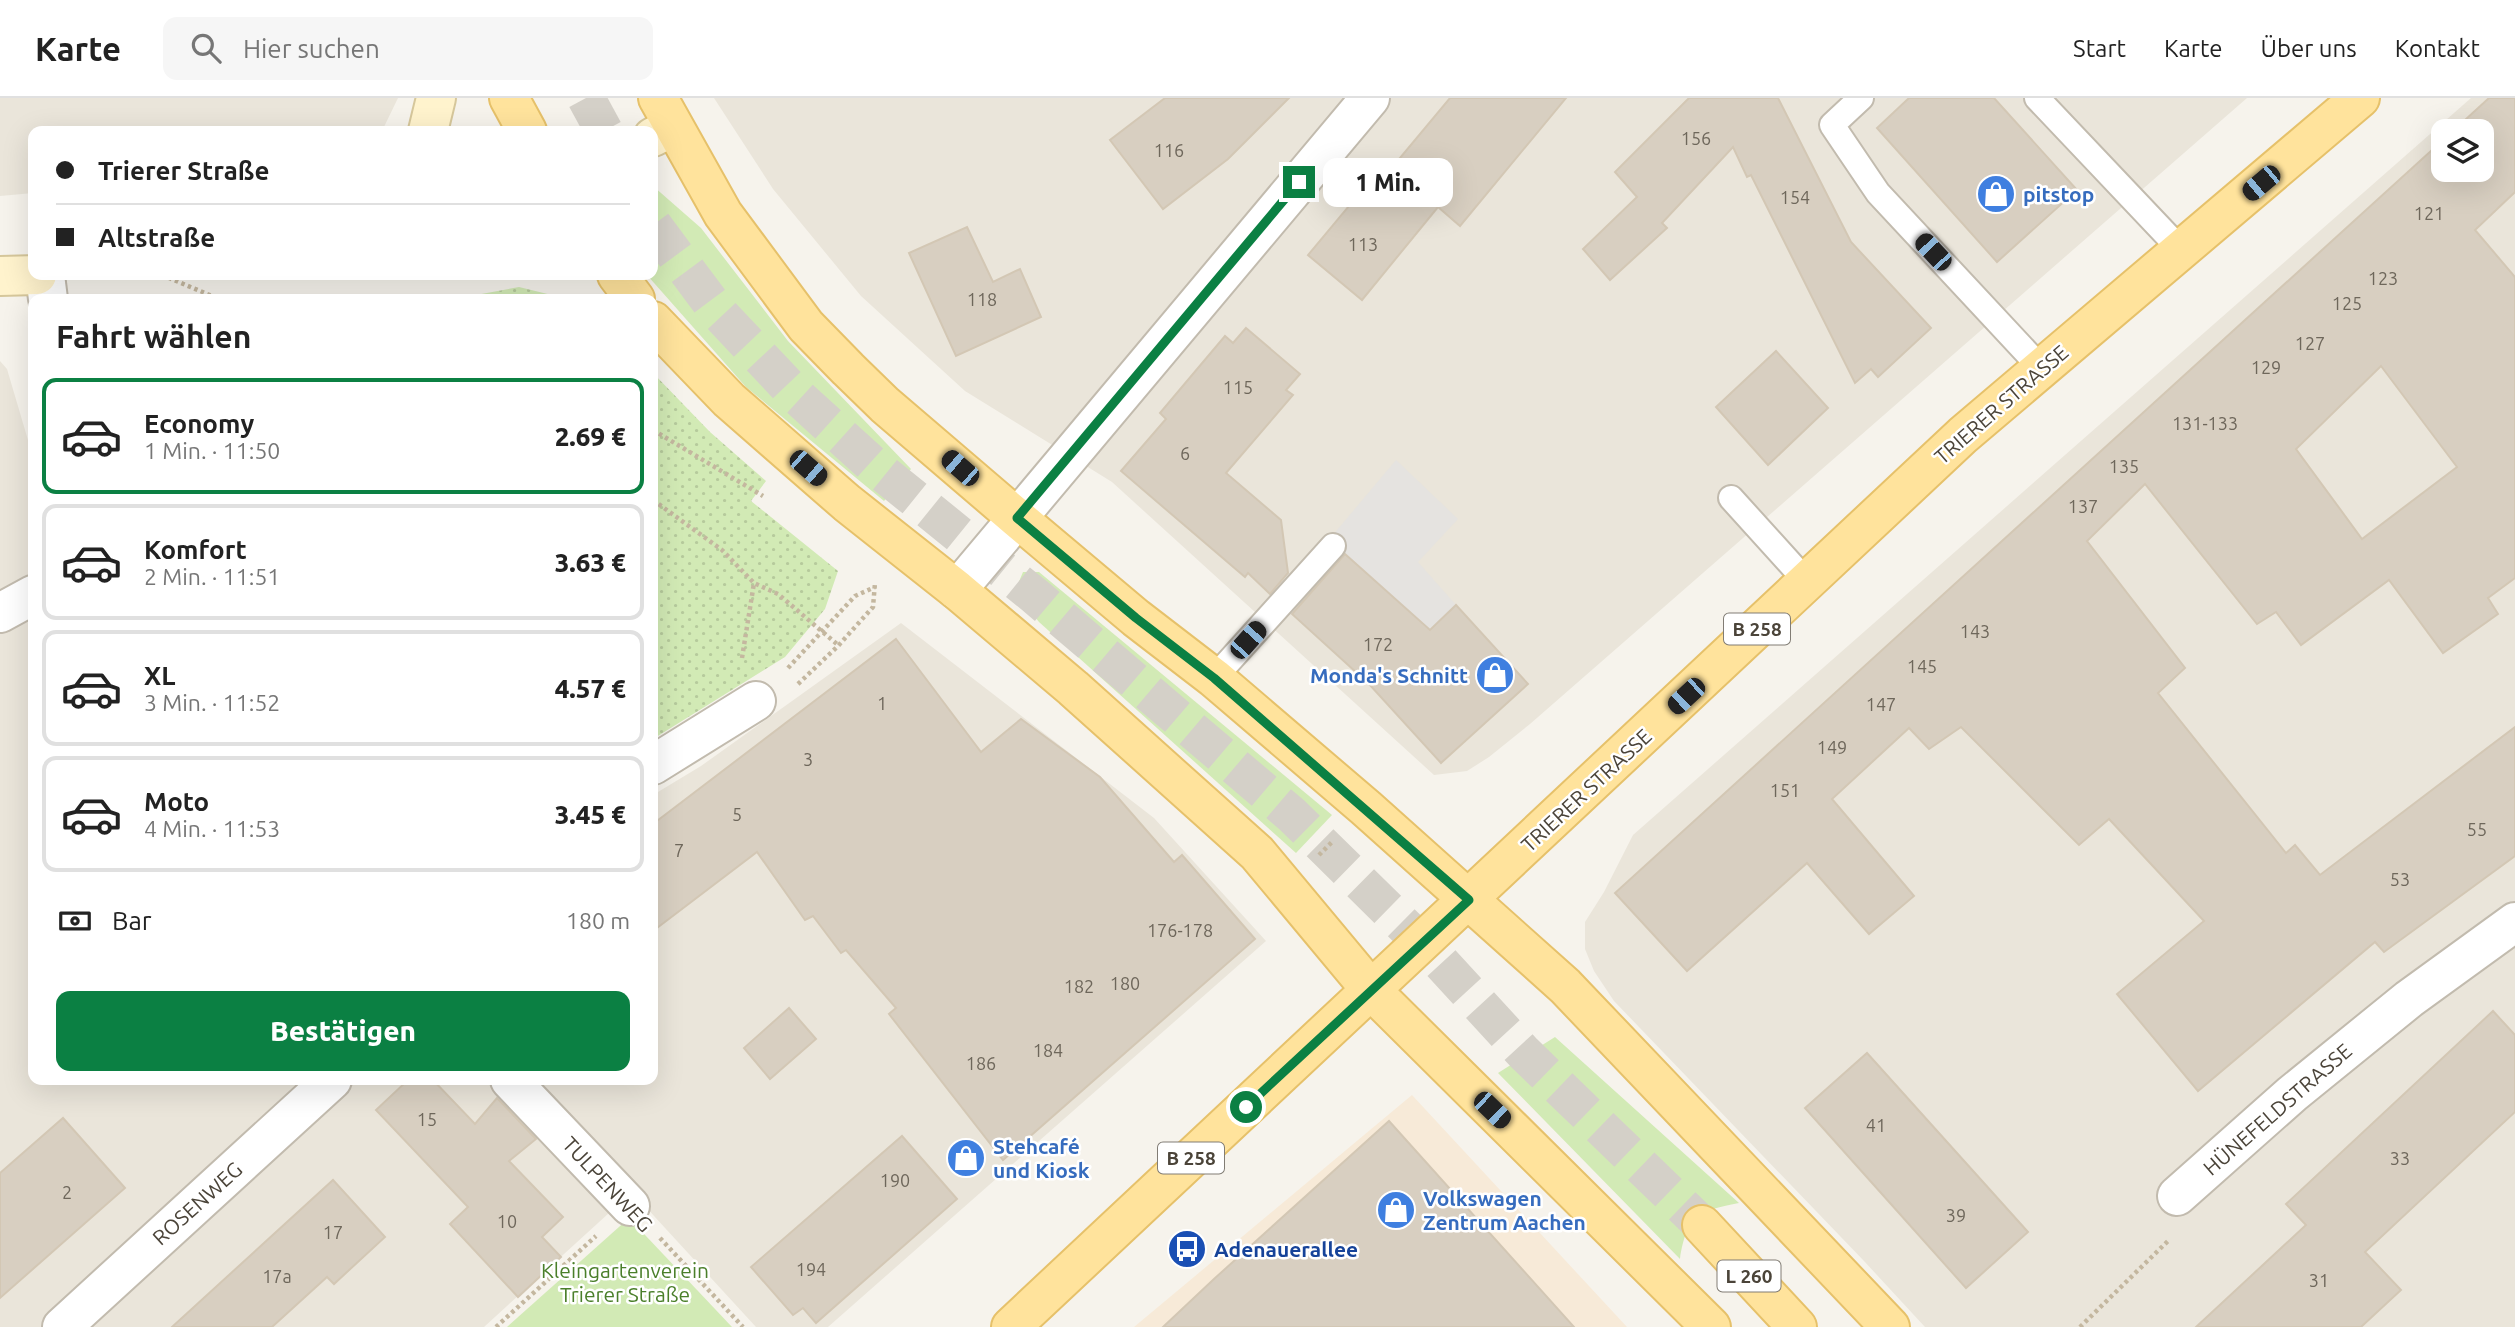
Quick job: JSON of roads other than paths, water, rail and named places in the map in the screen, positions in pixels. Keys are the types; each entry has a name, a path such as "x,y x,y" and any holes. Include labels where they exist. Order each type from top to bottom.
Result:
{"main road":[{"path":"429,126 436,98"},
{"path":"509,98 524,126"},
{"name":"TRIERER STRASSE","path":"1011,1327 1963,435 2360,98"},
{"path":"661,121 723,214 806,326 885,405 1136,618 1214,678 1469,900 1595,1017 1891,1327"},
{"path":"0,276 28,275"},
{"path":"658,326 729,400 847,503 957,590 1166,770 1257,853 1372,991 1711,1327"},
{"name":"L 260","path":"1702,1225 1797,1327"}],"street":[{"path":"957,590 1370,98"},
{"path":"0,613 28,598"},
{"path":"658,762 745,708"},
{"name":"HÜNEFELDSTRASSE","path":"2177,1196 2302,1085 2409,999 2515,922"},
{"name":"ROSENWEG","path":"62,1327 327,1085"},
{"name":"TULPENWEG","path":"515,1085 630,1206"}],"lane":[{"path":"1861,98 1832,125 1840,137 1878,193 2042,369"},
{"path":"2037,98 2181,250"},
{"path":"1731,498 1807,582"},
{"path":"1214,678 1332,546"}],"tunnel":[{"path":"586,98 601,126"},
{"path":"658,232 717,311 798,397 873,465 1035,596 1292,815 1434,955 1524,1053 1702,1225"}],"place":[{"name":"pitstop","path":"1996,194"},
{"name":"Monda's Schnitt","path":"1495,675"},
{"name":"Stehcafé und Kiosk","path":"966,1158"},
{"name":"Volkswagen Zentrum Aachen","path":"1396,1210"},
{"name":"Adenauerallee","path":"1187,1249"}],"park label":[{"name":"Kleingartenverein Trierer Straße","path":"625,1282"}]}
